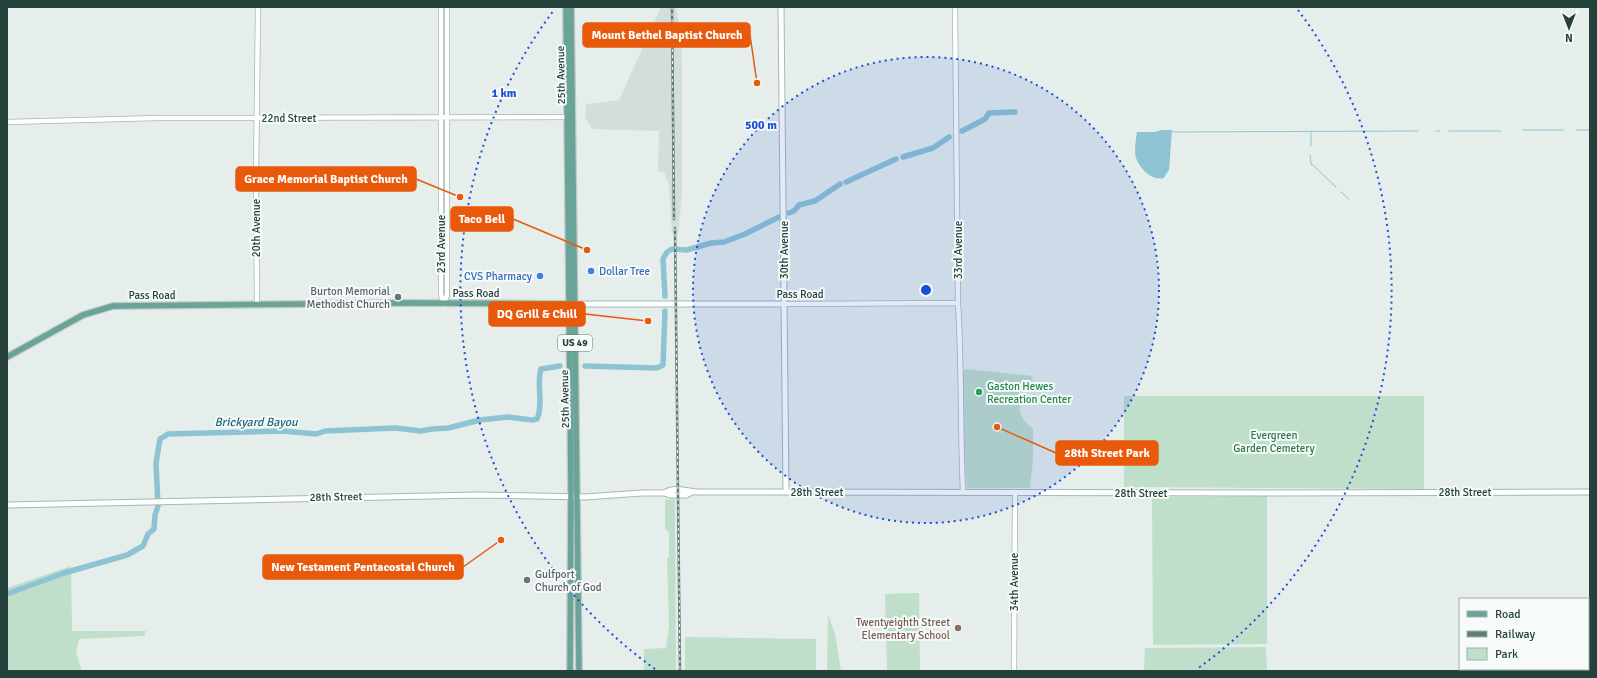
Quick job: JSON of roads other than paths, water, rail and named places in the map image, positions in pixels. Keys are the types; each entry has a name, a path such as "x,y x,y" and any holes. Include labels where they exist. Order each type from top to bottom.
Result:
{"main road":[{"name":"25th Avenue","path":"566,7 569,117 574,497 579,671"},
{"name":"25th Avenue","path":"569,117 570,7"},
{"name":"30th Avenue","path":"781,7 786,492"},
{"name":"Pass Road","path":"7,357 83,315 113,306 257,304 784,304"},
{"name":"28th Street","path":"7,504 477,495 574,497 664,492 670,495 686,495 692,492 1590,492"},
{"name":"25th Avenue","path":"570,671 574,497"}],"street":[{"name":"20th Avenue","path":"257,304 258,7"},
{"name":"23rd Avenue","path":"441,7 441,295 444,304"},
{"name":"23rd Avenue","path":"444,304 447,295 447,7"},
{"name":"33rd Avenue","path":"955,7 958,303 961,363 963,492"},
{"name":"22nd Street","path":"7,122 95,119 569,117"},
{"name":"Pass Road","path":"784,304 958,303"},
{"name":"34th Avenue","path":"1014,671 1015,492"}],"water":[{"path":"1172,130 1169,170 1164,178 1155,178 1143,170 1136,158 1135,149 1137,132 1155,132"}],"waterway":[{"name":"Brickyard Bayou","path":"962,131 985,119 989,113 1015,112"},
{"path":"1523,130 1563,130"},
{"path":"1577,130 1590,130"},
{"path":"1171,132 1418,131"},
{"path":"1449,131 1501,131"},
{"path":"1311,133 1311,146"},
{"name":"Brickyard Bayou","path":"903,157 933,148 949,137"},
{"path":"1310,155 1311,164 1336,187"},
{"name":"Brickyard Bayou","path":"846,182 896,159"},
{"name":"Brickyard Bayou","path":"789,213 794,211 799,205 815,201 840,184"},
{"path":"1341,192 1349,199"},
{"name":"Brickyard Bayou","path":"665,296 663,259 667,252 672,249 687,250 711,243 724,242 745,234 779,217"},
{"name":"Brickyard Bayou","path":"585,366 657,368 663,365 665,311"},
{"name":"Brickyard Bayou","path":"7,594 64,573 127,555 143,546 148,534 154,529 155,515 158,506 156,463 160,439 168,434 283,431 316,434 325,431 396,428 421,431 448,428 480,420 508,417 532,420 537,419 539,413 539,381 541,369 560,366"}],"railway":[{"path":"672,7 674,219"},
{"path":"675,228 680,671"}],"place":[{"name":"Mount Bethel Baptist Church","path":"757,83"},
{"name":"Grace Memorial Baptist Church","path":"460,197"},
{"name":"Taco Bell","path":"587,250"},
{"name":"Dollar Tree","path":"591,271"},
{"name":"CVS Pharmacy","path":"540,276"},
{"name":"Burton Memorial Methodist Church","path":"398,297"},
{"name":"DQ Grill & Chill","path":"648,321"},
{"name":"Gaston Hewes Recreation Center","path":"979,392"},
{"name":"28th Street Park","path":"997,427"},
{"name":"New Testament Pentacostal Church","path":"501,540"},
{"name":"Gulfport Church of God","path":"527,580"},
{"name":"Twentyeighth Street Elementary School","path":"958,628"}],"park label":[{"name":"Evergreen Garden Cemetery","path":"1274,441"}]}
